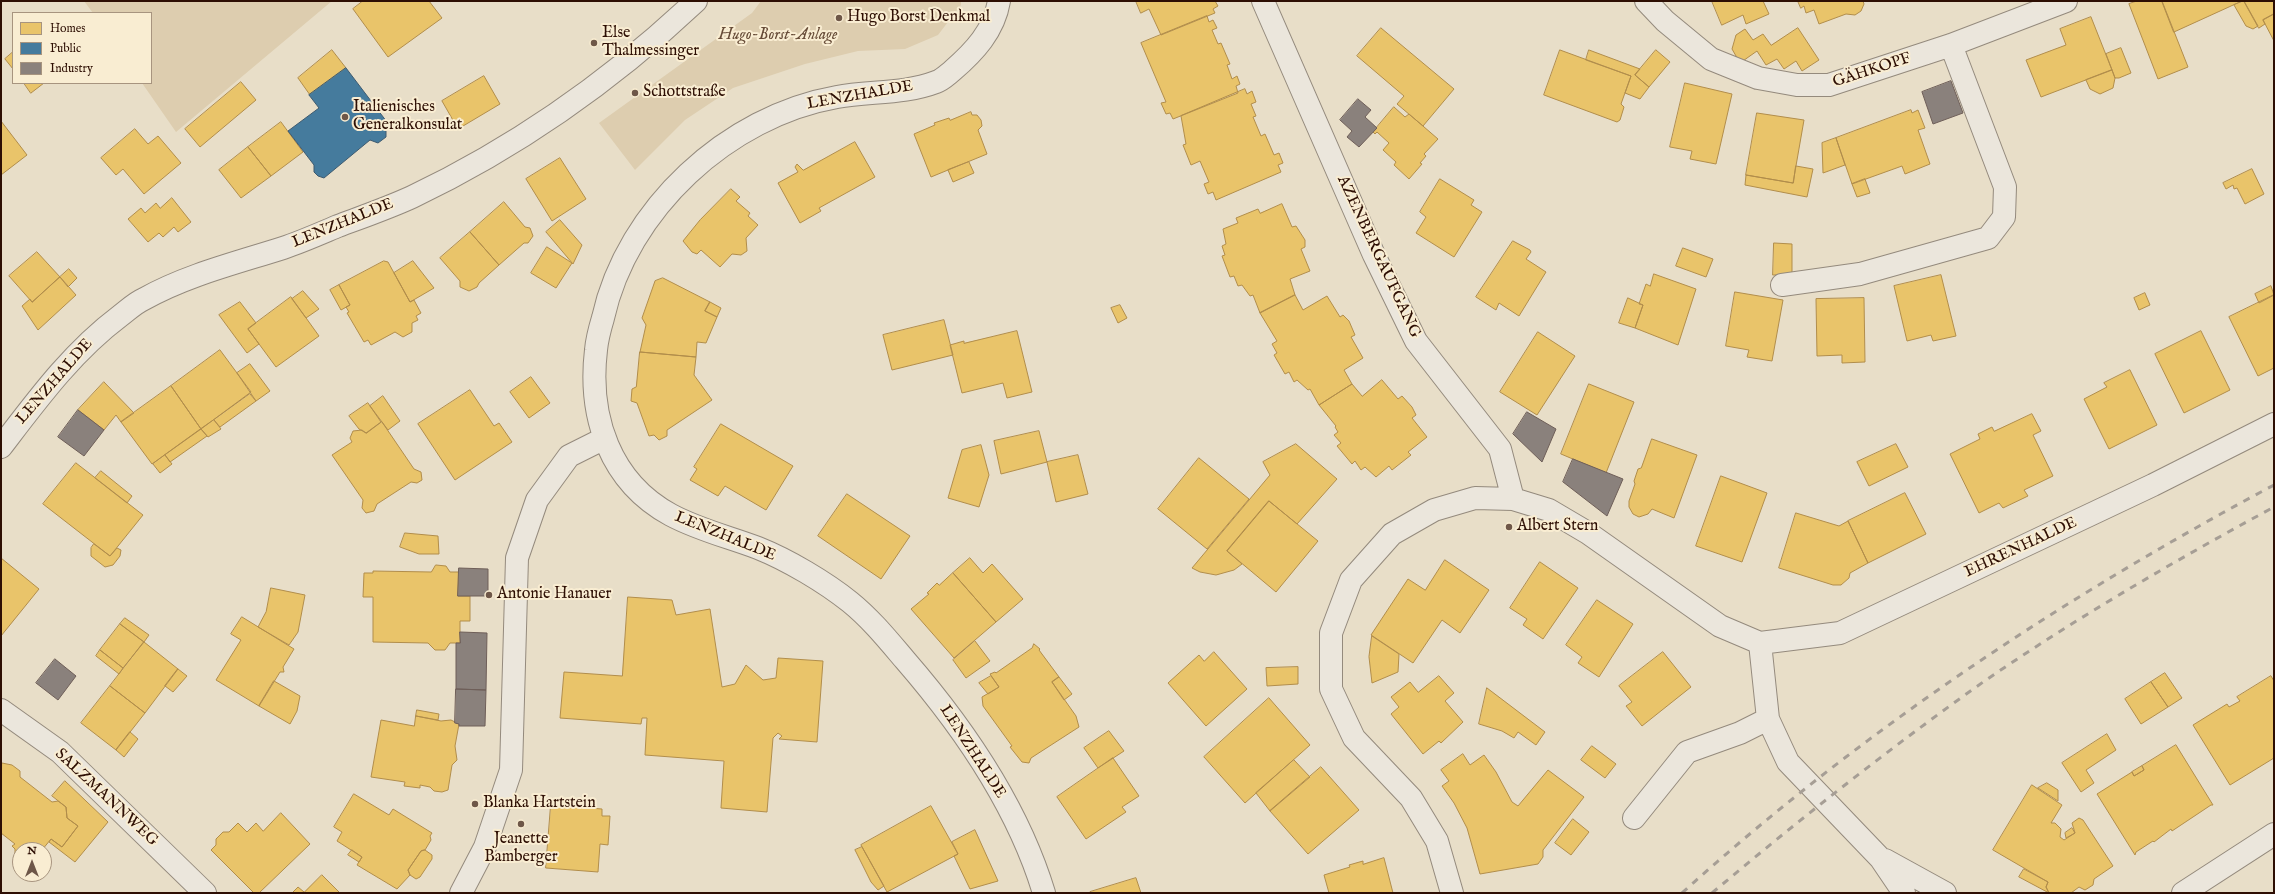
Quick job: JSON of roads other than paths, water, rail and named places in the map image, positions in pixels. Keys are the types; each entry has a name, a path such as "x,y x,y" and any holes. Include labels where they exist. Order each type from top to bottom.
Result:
{"street":[{"name":"LENZHALDE","path":"1,447 52,381 96,334 143,299 199,274 285,247 360,218 410,198 466,170 510,144 598,85 658,36 696,1"},
{"name":"LENZHALDE","path":"999,1 997,15 974,53 938,82 886,93 838,96 788,109 748,128 703,160 671,189 640,230 619,272 604,311 596,350 595,397 603,439 621,472 645,497 670,514 704,530 761,549 802,570 850,602 885,637 932,691 969,743 1012,812 1036,865 1044,893"},
{"name":"AZENBERGAUFGANG","path":"1263,1 1374,255 1416,341 1500,449 1513,499"},
{"name":"GÄHKOPF","path":"1646,1 1665,21 1712,59 1758,78 1797,85 1829,85 1951,45 2066,1"},
{"path":"1782,285 1860,274 1988,238 2004,217 2005,187 1951,45"},
{"name":"EHRENHALDE","path":"1760,643 1840,633 2153,485 2274,424"},
{"path":"461,893 485,847 511,770 517,558 537,500 569,456 603,439"},
{"path":"1452,893 1437,841 1411,798 1354,738 1331,689 1331,633 1351,580 1392,534 1434,510 1476,498 1513,499 1549,510 1588,533 1720,626 1760,643 1768,720 1788,762 1881,858 1904,893"},
{"name":"SALZMANNWEG","path":"1,710 60,752 205,893"},
{"path":"1634,818 1687,752 1740,733 1768,720"},
{"path":"2184,893 2274,834"},
{"path":"1881,858 1945,893"}],"railway":[{"path":"1682,893 1750,834 1820,777 1965,671 2040,621 2117,574 2195,528 2274,485"},
{"path":"1712,893 1846,784 1915,731 1986,680 2056,634 2128,590 2274,507"}],"place":[{"name":"Hugo Borst Denkmal","path":"839,18"},
{"name":"Else Thalmessinger","path":"594,43"},
{"name":"Schottstraße","path":"635,93"},
{"name":"Italienisches Generalkonsulat","path":"345,117"},
{"name":"Albert Stern","path":"1509,527"},
{"name":"Antonie Hanauer","path":"489,595"},
{"name":"Blanka Hartstein","path":"475,804"},
{"name":"Jeanette Bamberger","path":"521,824"}],"park label":[{"name":"Hugo-Borst-Anlage","path":"778,36"}]}
